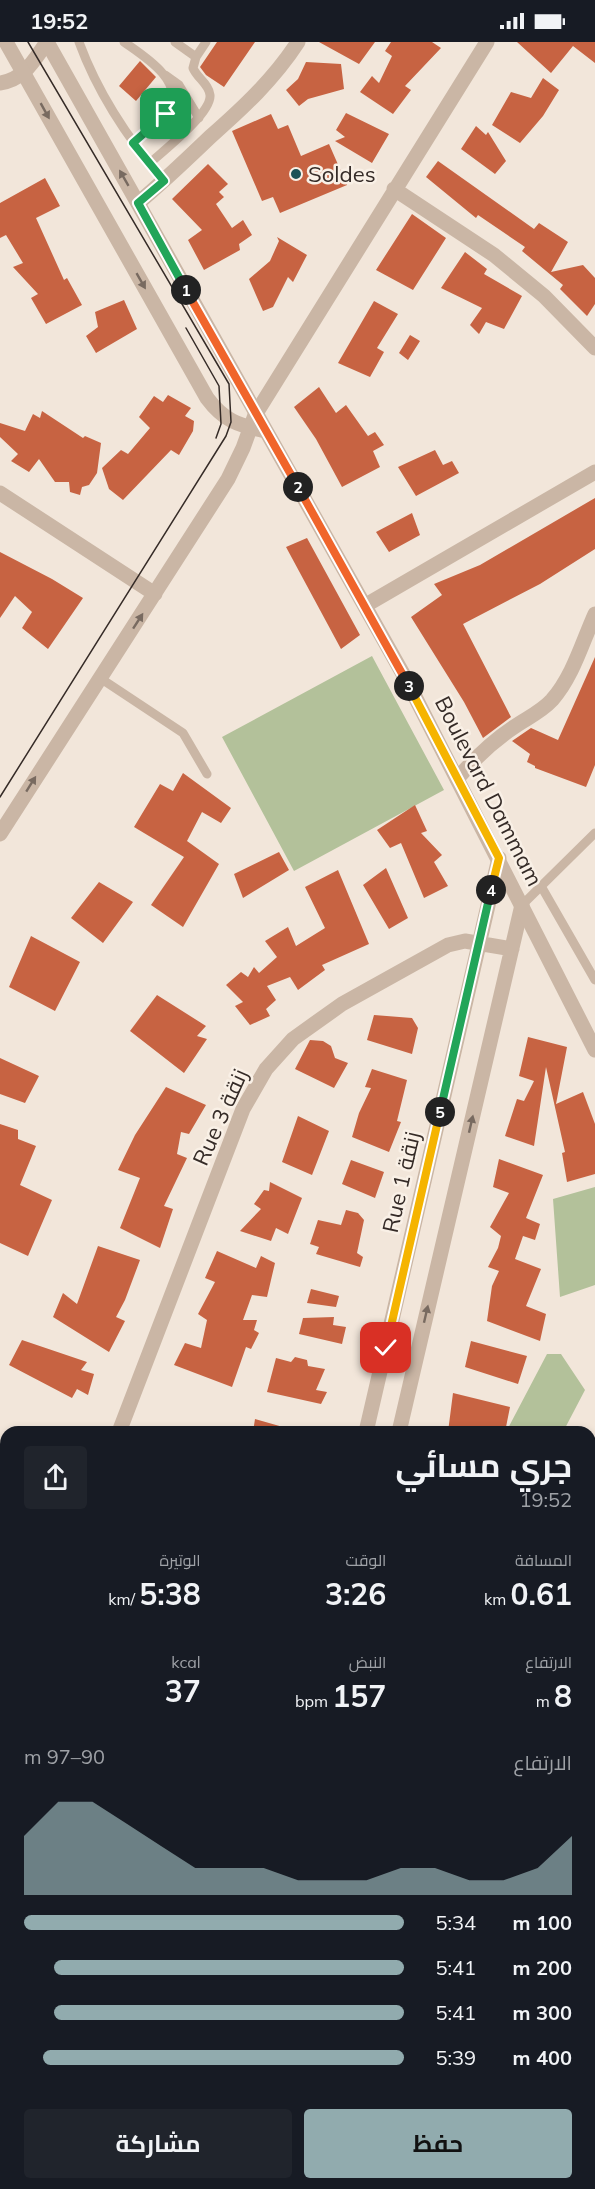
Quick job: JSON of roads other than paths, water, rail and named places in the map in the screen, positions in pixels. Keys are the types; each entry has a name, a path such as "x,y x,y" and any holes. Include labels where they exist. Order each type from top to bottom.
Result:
{"street":[{"path":"6,42 207,398 231,422 256,424"},
{"path":"1,82 24,74 47,42"},
{"name":"Boulevard Dammam","path":"47,42 138,203 256,424 366,605 499,858 595,1050"},
{"path":"138,203 270,80 298,42"},
{"path":"0,834 228,478 256,424 394,189 487,42"},
{"path":"394,189 494,255 544,296 595,348"},
{"path":"366,605 593,477"},
{"path":"0,493 155,594"},
{"path":"457,779 492,744 535,715 553,699 571,670 595,614"},
{"path":"479,942 499,858"},
{"path":"400,1426 522,905"},
{"name":"Rue 3 زنقة","path":"121,1426 243,1109 266,1069 293,1039 342,1004 448,945 465,941 512,949"},
{"name":"Rue 1 زنقة","path":"369,1426 479,942"}],"lane":[{"path":"79,42 104,97 133,143 164,181"},
{"path":"124,42 183,91 199,118"},
{"path":"175,42 196,57"},
{"path":"149,164 205,110 210,96 208,88 193,68 196,57 206,42"},
{"path":"133,143 171,107 171,90 165,75"},
{"path":"100,678 183,733 207,774"},
{"path":"522,905 595,833"},
{"path":"542,886 595,980"}],"tram line":[{"path":"0,797 226,436 231,422 229,384 28,42"},
{"path":"186,328 219,386 221,424 216,438"}],"place":[{"name":"Soldes","path":"296,174"}]}
